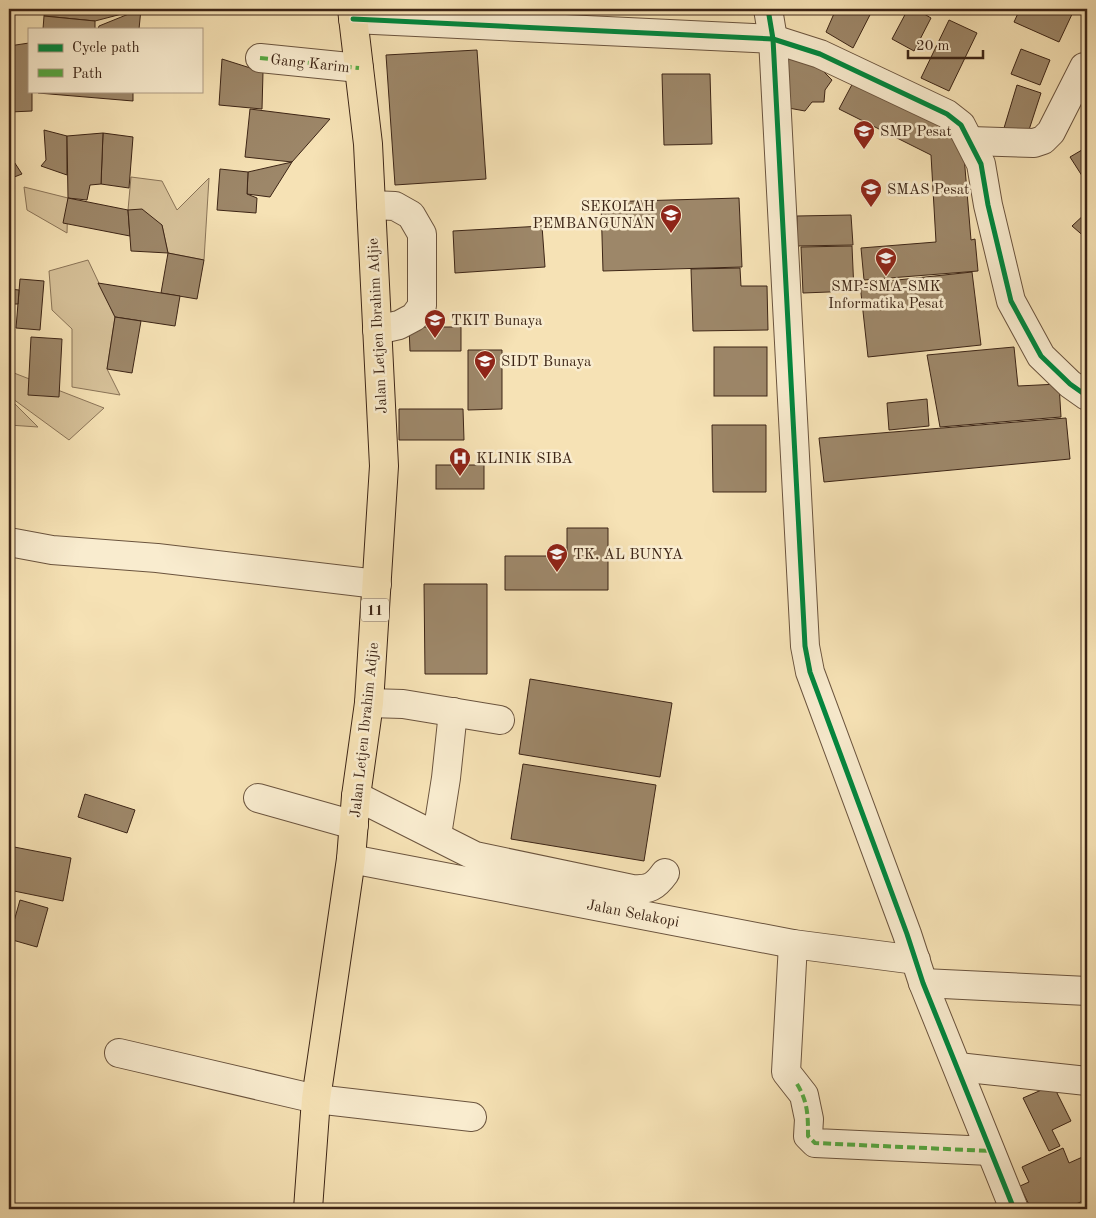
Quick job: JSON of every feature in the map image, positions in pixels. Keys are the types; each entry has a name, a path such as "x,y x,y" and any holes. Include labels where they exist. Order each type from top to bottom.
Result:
{"main road":[{"name":"Jalan Letjen Ibrahim Adjie","path":"308,1209 316,1099 351,859 356,796 369,703 384,466 368,144 353,14"}],"street":[{"path":"353,14 772,20 820,54 946,114 961,125 981,164 988,205 1011,302 1041,356 1070,384 1087,396"},
{"path":"772,20 805,646 810,672 920,971 1014,1209"},
{"name":"Gang Karim","path":"260,58 359,68"},
{"path":"970,140 1034,143 1043,140 1051,132 1084,68"},
{"path":"371,205 395,206 411,215 422,234 422,306 414,317 399,325 377,330"},
{"path":"9,542 52,550 157,558 377,584"},
{"path":"369,703 403,704 500,720"},
{"path":"437,835 444,794 453,712"},
{"path":"356,796 437,835 475,856 632,889 645,890 657,884 665,873"},
{"path":"258,798 354,825"},
{"name":"Jalan Selakopi","path":"351,859 793,944 920,971 1087,991"},
{"path":"793,944 786,1072 804,1095 809,1119 808,1136 810,1140 815,1143 990,1151"},
{"path":"120,1053 316,1099 472,1117"},
{"path":"958,1067 1087,1081"}],"shaded area":[{"path":"131,177 162,181 177,210 209,178 204,260 168,253 162,225 128,210"},
{"path":"24,187 68,198 67,233 27,210"},
{"path":"88,260 115,317 107,369 120,395 72,387 72,329 52,310 49,271"},
{"path":"14,373 104,408 69,440 9,396 9,380"},
{"path":"9,398 38,427 9,425"}],"building":[{"path":"45,9 141,9 95,21 44,16"},
{"path":"141,9 139,28 98,28 99,26"},
{"path":"836,9 873,9 853,48 826,32"},
{"path":"908,9 916,9 931,18 914,51 892,39"},
{"path":"1020,9 1074,10 1059,42 1014,22"},
{"path":"44,16 95,21 95,28 43,28"},
{"path":"949,20 977,33 949,91 921,78"},
{"path":"28,43 28,92 32,92 32,111 10,112 9,46"},
{"path":"782,44 824,60 824,72 832,80 825,90 824,102 812,102 805,111 783,107"},
{"path":"1021,49 1050,60 1040,85 1011,74"},
{"path":"477,50 486,179 395,185 386,55"},
{"path":"222,59 263,72 262,109 219,105"},
{"path":"662,74 710,74 712,144 664,145"},
{"path":"856,77 962,132 971,240 975,239 978,271 864,280 861,248 936,242 931,155 839,109"},
{"path":"1017,85 1041,93 1027,136 1004,128"},
{"path":"133,92 133,101 38,93"},
{"path":"250,109 330,119 292,162 245,157"},
{"path":"44,130 67,136 67,175 41,166 46,160"},
{"path":"103,133 133,137 129,188 101,184"},
{"path":"103,133 101,184 90,185 87,200 68,198 67,136"},
{"path":"1087,147 1087,181 1086,182 1070,157"},
{"path":"9,154 22,174 9,179"},
{"path":"292,162 270,197 247,194 248,172"},
{"path":"220,169 248,172 247,194 257,198 256,213 217,210"},
{"path":"68,198 128,210 130,236 63,223"},
{"name":"SEKOLAH PEMBANGUNAN","path":"739,198 742,267 603,271 601,202"},
{"path":"142,209 162,225 168,253 131,251 128,210"},
{"path":"1087,212 1087,239 1072,226"},
{"path":"851,215 853,245 797,246 797,216"},
{"path":"542,226 545,267 455,273 453,231"},
{"path":"852,246 854,291 803,293 801,247"},
{"path":"168,253 204,260 197,299 161,293"},
{"path":"740,268 741,286 767,286 768,330 693,331 691,269"},
{"path":"972,272 981,345 868,357 860,284"},
{"path":"20,279 44,281 40,330 16,328"},
{"path":"98,283 180,296 175,326 115,317"},
{"path":"9,289 19,290 18,304 9,304"},
{"path":"115,317 141,321 132,373 107,369"},
{"name":"TKIT Bunaya","path":"409,327 461,327 461,351 410,351"},
{"path":"31,337 62,339 59,397 28,395"},
{"path":"714,347 767,347 767,396 714,396"},
{"path":"1014,347 1018,386 1059,384 1061,417 940,427 927,355"},
{"name":"SIDT Bunaya","path":"468,350 502,350 502,409 468,410"},
{"path":"927,399 929,426 889,430 887,403"},
{"path":"399,409 463,409 464,440 399,440"},
{"path":"1066,418 1070,459 824,482 819,438"},
{"path":"712,425 766,425 766,492 713,492"},
{"name":"KLINIK SIBA","path":"436,465 484,465 484,489 436,489"},
{"name":"TK. AL BUNYA","path":"567,528 608,528 608,590 505,590 505,556 567,556"},
{"path":"424,584 487,584 487,674 425,674"},
{"path":"530,679 672,703 660,777 519,754"},
{"path":"523,764 656,785 644,861 511,839"},
{"path":"85,794 135,810 127,833 78,817"},
{"path":"9,846 71,858 63,901 9,890"},
{"path":"20,900 48,908 37,947 9,939"},
{"path":"1053,1085 1071,1121 1052,1130 1060,1146 1049,1151 1023,1098"},
{"path":"1063,1148 1069,1163 1087,1155 1087,1199 1065,1209 1031,1209 1020,1186 1029,1182 1022,1167"},
{"path":"435,1205 435,1209 369,1209 369,1206"}],"marked path":[{"path":"260,58 359,68"},
{"path":"797,1084 807,1109 808,1136 815,1143 990,1151"}],"cycle path":[{"path":"768,9 773,39 805,646 810,672 907,934 923,983 1014,1209"},
{"path":"353,19 773,39 820,54 947,114 961,125 981,164 988,205 1011,301 1041,356 1070,384 1087,396"}],"place":[{"name":"SMP Pesat","path":"864,150"},
{"name":"SMAS Pesat","path":"871,208"},
{"name":"SEKOLAH PEMBANGUNAN","path":"671,234"},
{"name":"SMP-SMA-SMK Informatika Pesat","path":"886,277"},
{"name":"TKIT Bunaya","path":"435,339"},
{"name":"SIDT Bunaya","path":"485,380"},
{"name":"KLINIK SIBA","path":"460,477"},
{"name":"TK. AL BUNYA","path":"557,573"}]}
